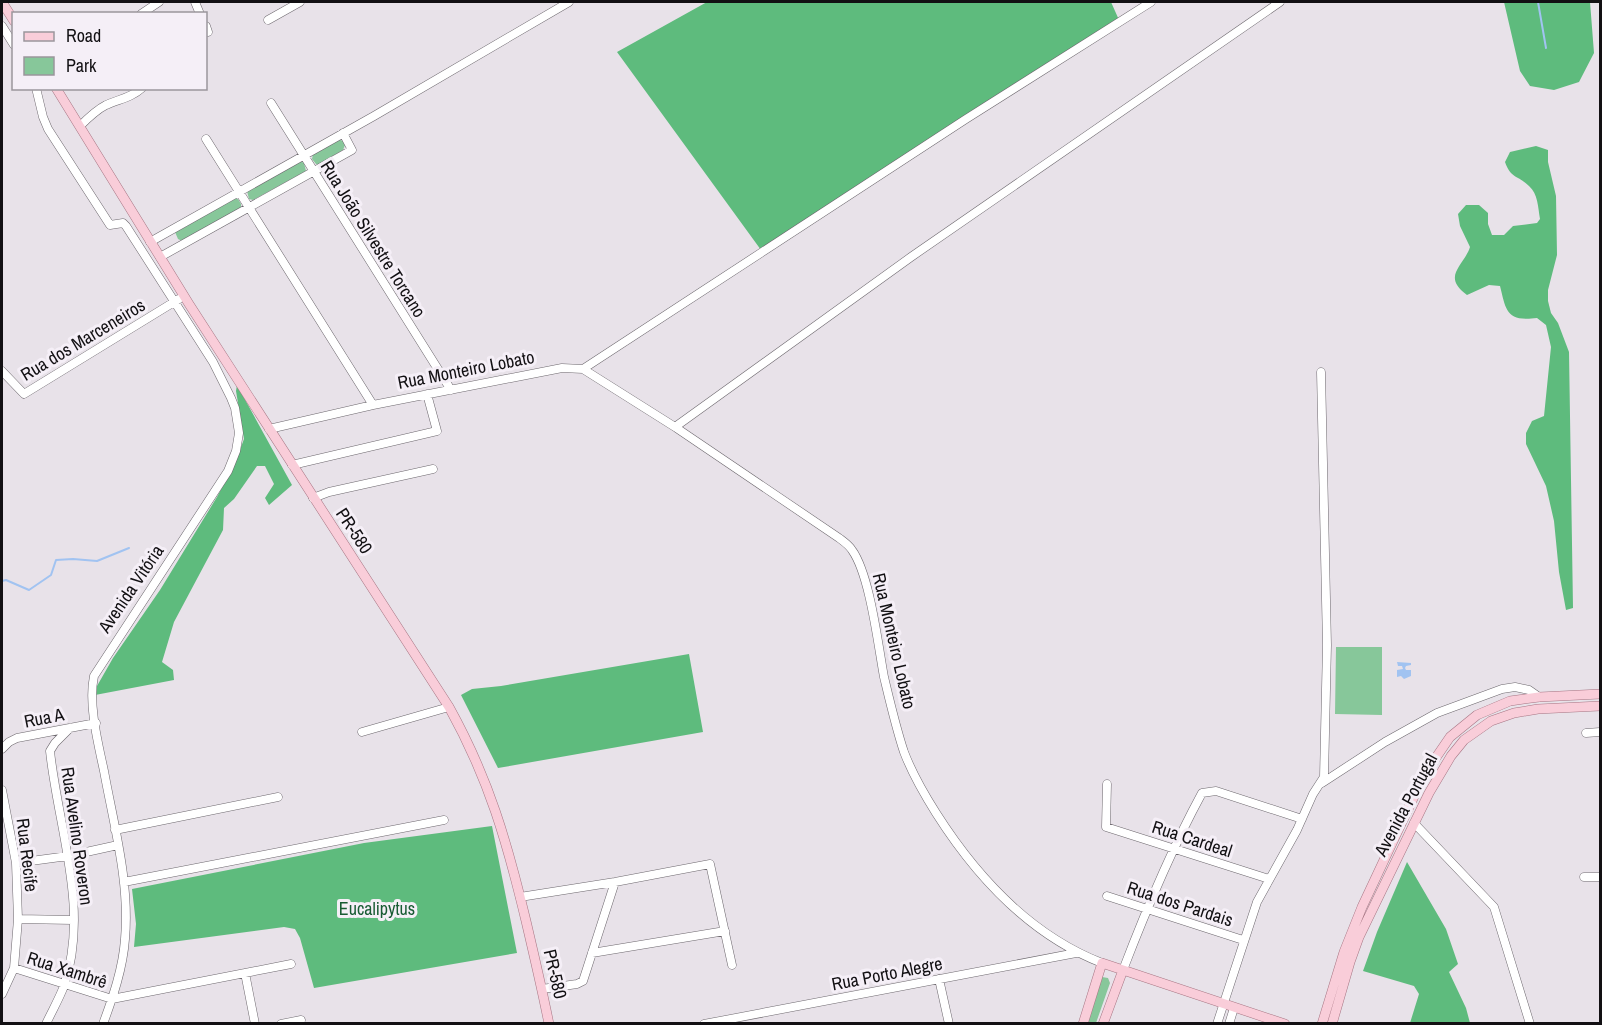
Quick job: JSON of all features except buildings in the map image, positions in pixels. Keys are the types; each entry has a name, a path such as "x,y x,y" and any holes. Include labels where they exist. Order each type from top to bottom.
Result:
{"main road":[{"path":"2,2 12,18"},
{"name":"PR-580","path":"57,90 184,296 449,707 488,787 501,822 549,1023"},
{"path":"1322,1023 1344,952 1389,846 1424,775 1437,754 1458,729 1493,707 1510,701 1600,694"},
{"name":"Avenida Portugal","path":"1332,1023 1359,937 1414,823 1451,756 1464,740 1480,727 1503,716 1526,711 1600,706"},
{"path":"1083,1023 1102,963"},
{"name":"Rua Monteiro Lobato","path":"1102,963 1234,1008 1286,1023"},
{"path":"1103,1023 1123,970"}],"street":[{"path":"144,12 159,2"},
{"path":"268,20 300,2"},
{"path":"150,242 343,134 569,2"},
{"path":"583,369 966,119 1151,2"},
{"path":"675,427 911,257 1280,2"},
{"path":"2,26 12,43"},
{"path":"2,41 12,43"},
{"name":"Avenida Vitória","path":"36,90 48,129 110,225 123,224 126,226 226,386 236,408 239,440 228,471 94,676 91,688 124,882 125,940 112,999 103,1023"},
{"path":"80,126 98,110 132,96 140,90"},
{"name":"Rua João Silvestre Torcano","path":"271,103 451,390"},
{"path":"160,257 352,150 343,134"},
{"path":"206,139 373,405"},
{"name":"Rua dos Marceneiros","path":"2,371 24,394 184,296"},
{"name":"Rua Monteiro Lobato","path":"269,429 373,405 562,368 583,369 675,427 839,538 853,550 863,573 885,680 902,745 926,797 955,843 997,891 1027,919 1076,952 1102,963"},
{"path":"1321,372 1327,645 1323,781"},
{"path":"292,465 436,432 427,394"},
{"path":"313,498 329,492 433,469"},
{"path":"1217,1023 1257,902 1313,794 1323,781 1437,713 1502,689 1515,687 1528,690 1539,697"},
{"path":"362,732 449,707"},
{"name":"Rua A","path":"2,748 17,738 96,723"},
{"name":"Rua Avelino Roveron","path":"46,1023 64,986 70,957 73,920 68,856 50,752 55,743 70,728"},
{"path":"1586,732 1600,732"},
{"name":"Rua Cardeal","path":"1107,784 1106,827 1269,879"},
{"name":"Rua Recife","path":"2,790 16,863 18,919 14,968 2,994"},
{"path":"1123,970 1173,848 1202,793 1216,791 1302,819"},
{"path":"115,830 278,797"},
{"path":"124,882 444,820"},
{"path":"1414,823 1494,907 1530,1023"},
{"path":"16,863 68,856 118,845"},
{"path":"520,897 710,864 732,965"},
{"path":"1584,877 1600,877"},
{"path":"542,989 583,981 615,882"},
{"name":"Rua dos Pardais","path":"1107,896 1244,940"},
{"path":"18,919 73,920"},
{"path":"592,952 724,932"},
{"name":"Rua Porto Alegre","path":"704,1023 744,1020 1076,952"},
{"path":"112,999 291,964"},
{"name":"Rua Xambrê","path":"14,968 64,986 112,999"},
{"path":"245,973 255,1023"},
{"path":"939,979 949,1023"},
{"path":"1229,1023 1234,1008"},
{"path":"281,1023 301,1020"}],"green space":[{"path":"707,2 1111,2 1119,20 761,250 617,52"},
{"path":"1504,2 1590,2 1594,53 1579,82 1554,90 1530,86 1520,71"},
{"path":"338,139 345,145 343,150 316,164 312,159 313,154"},
{"path":"1536,146 1548,150 1548,162 1556,196 1557,255 1548,290 1548,301 1569,352 1573,608 1566,610 1559,572 1554,521 1546,486 1526,444 1526,433 1532,421 1544,416 1551,347 1546,325 1537,318 1527,319 1513,316 1506,308 1500,286 1489,285 1467,295 1459,288 1455,276 1470,247 1460,226 1458,214 1466,205 1479,205 1488,213 1488,224 1492,235 1504,235 1513,226 1537,223 1540,219 1532,189 1512,174 1505,162 1510,152"},
{"path":"300,161 304,163 306,171 253,200 249,199 247,191"},
{"path":"235,198 241,204 241,208 182,241 178,239 175,232"},
{"path":"237,385 292,485 269,505 265,498 274,484 265,466 257,466 234,499 224,508 223,530 174,622 162,662 173,670 174,680 95,695 97,686 113,658 160,590 235,463 244,439"},
{"path":"1336,647 1382,647 1382,715 1335,714"},
{"path":"689,654 703,732 498,768 461,695 472,689"},
{"name":"Eucalipytus","path":"492,826 517,953 314,988 300,938 295,929 284,927 134,947 136,924 132,889 364,843"},
{"path":"1407,862 1446,929 1458,964 1449,972 1466,1008 1470,1023 1410,1023 1419,994 1414,986 1363,971"},
{"path":"1102,977 1108,978 1110,983 1096,1023 1086,1024"}],"water":[{"path":"1397,662 1411,663 1405,668 1411,670 1411,676 1404,679 1401,676 1397,677 1397,670 1403,669 1402,666 1398,666"}],"waterway":[{"path":"1538,2 1546,48"},
{"path":"2,581 6,580 29,590 51,575 56,560 97,561 129,548"}]}
